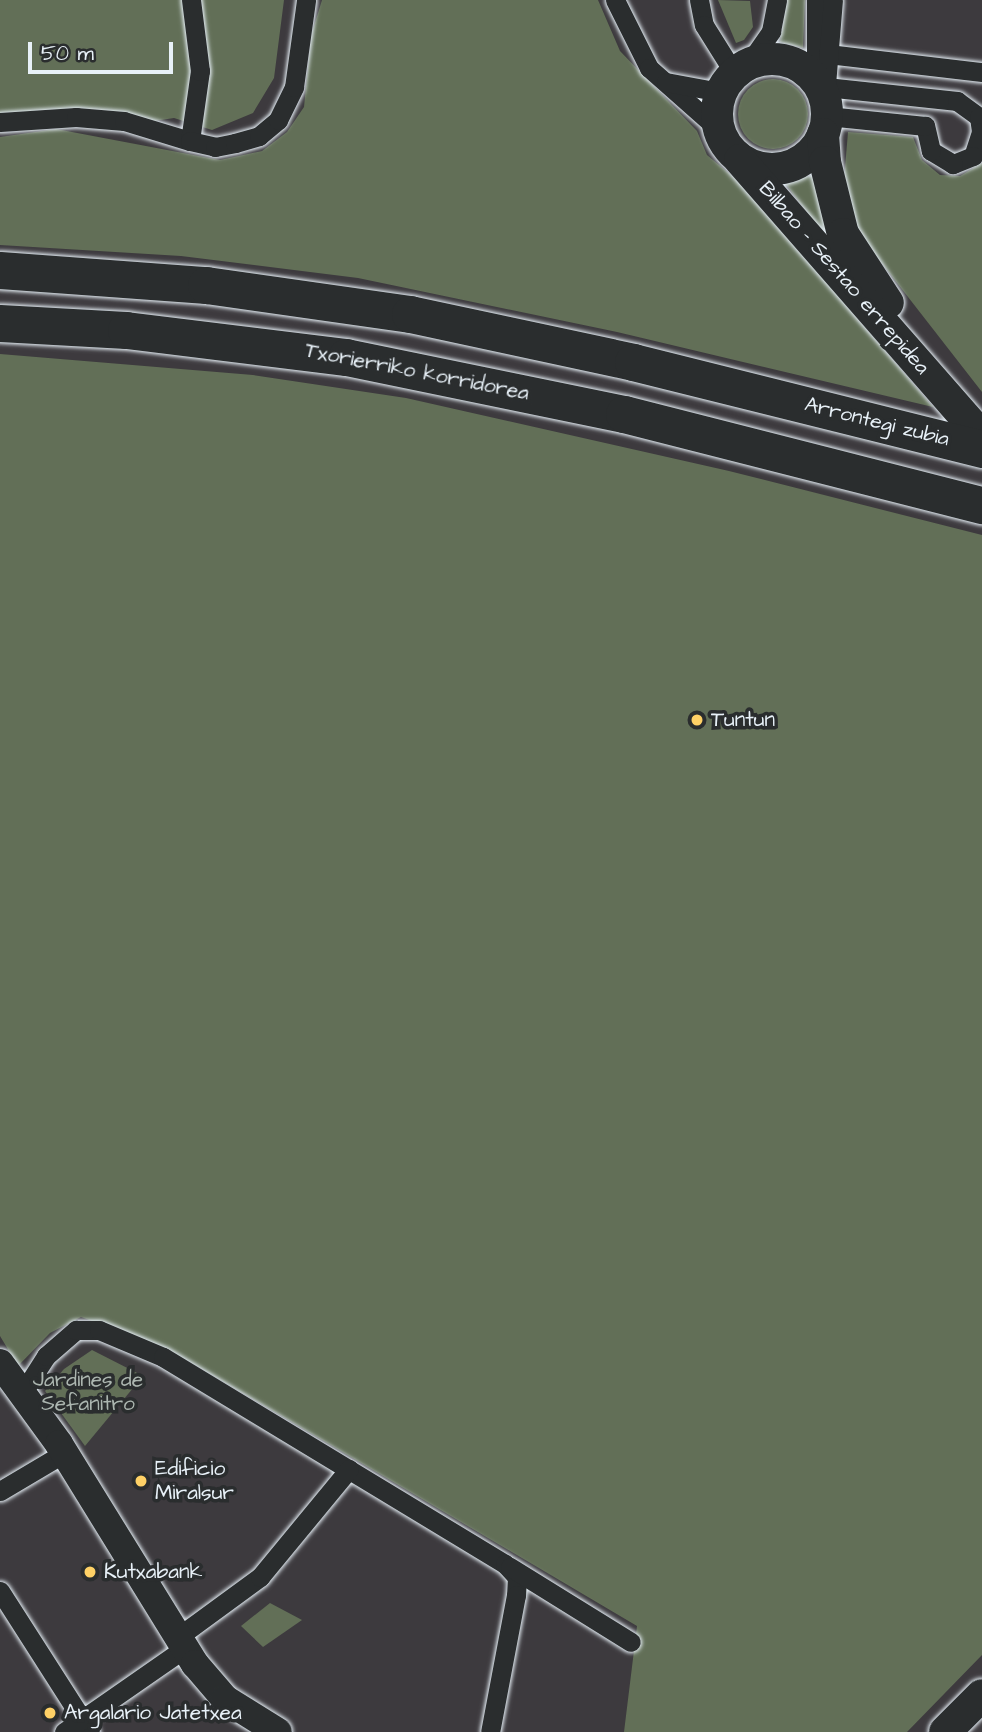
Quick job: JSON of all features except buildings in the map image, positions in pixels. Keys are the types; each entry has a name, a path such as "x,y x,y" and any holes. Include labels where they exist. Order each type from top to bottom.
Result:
{"highway":[{"name":"Arrontegi zubia","path":"0,270 132,278 309,298 491,330 633,362 982,449"},
{"name":"Txorierriko korridorea","path":"0,323 126,330 346,357 611,411 982,505"}],"main road":[{"path":"786,60 824,95 809,155 788,167 772,169 740,160 718,129 734,76 786,60"},
{"name":"Bilbao - Sestao errepidea","path":"824,95 825,162 843,234 948,395"},
{"name":"Bilbao - Sestao errepidea","path":"740,160 982,436"},
{"path":"0,1363 11,1391 57,1457 178,1648 199,1697 252,1732"},
{"path":"178,1648 225,1699 278,1732"},
{"path":"945,1732 982,1695"}],"street":[{"path":"190,141 200,71 191,0"},
{"path":"0,122 76,117 124,121 215,147 259,136 278,120 295,88 306,0"},
{"path":"615,0 649,68 718,129"},
{"path":"699,0 704,25 734,76"},
{"path":"767,0 771,31"},
{"path":"665,82 734,76 771,31 777,0"},
{"path":"816,0 824,95"},
{"path":"824,95 833,0"},
{"path":"824,95 982,72"},
{"path":"824,95 957,101 979,117 981,132 973,156 953,164 931,151 925,126 824,95"},
{"path":"11,1391 76,1331 99,1330 163,1357 505,1563 631,1643"},
{"path":"0,1491 57,1457"},
{"path":"64,1732 86,1726 260,1577 349,1469"},
{"path":"490,1732 516,1595 517,1577 505,1563"},
{"path":"0,1591 86,1726"}],"green space":[{"path":"0,0 284,0 274,78 253,113 212,130 174,118 121,126 0,114"},
{"path":"322,0 598,0 620,51 697,131 707,155 742,184 933,407 617,332 358,278 181,256 0,245 0,137 56,129 220,160 262,151 287,132 304,107 311,36"},
{"path":"718,0 750,1 753,27 744,40 736,43"},
{"path":"787,0 805,0 803,48 780,42"},
{"path":"773,79 798,89 808,114 798,139 773,149 748,139 738,114 748,89"},
{"path":"848,132 913,137 922,160 940,175 960,176 982,163 982,392 859,234 844,180"},
{"path":"814,175 896,329 784,182"},
{"path":"0,354 253,375 406,398 729,471 982,535 982,1655 907,1732 624,1732 637,1626 168,1349 81,1317 50,1333 18,1366 0,1336"},
{"name":"Jardines de Sefanitro","path":"92,1350 143,1376 85,1446 45,1391 64,1369"},
{"path":"270,1603 302,1620 263,1647 241,1626"}],"place":[{"name":"Tuntun","path":"697,720"},
{"name":"Edificio Miralsur","path":"141,1481"},
{"name":"Kutxabank","path":"90,1572"},
{"name":"Argalario Jatetxea","path":"50,1713"}]}
